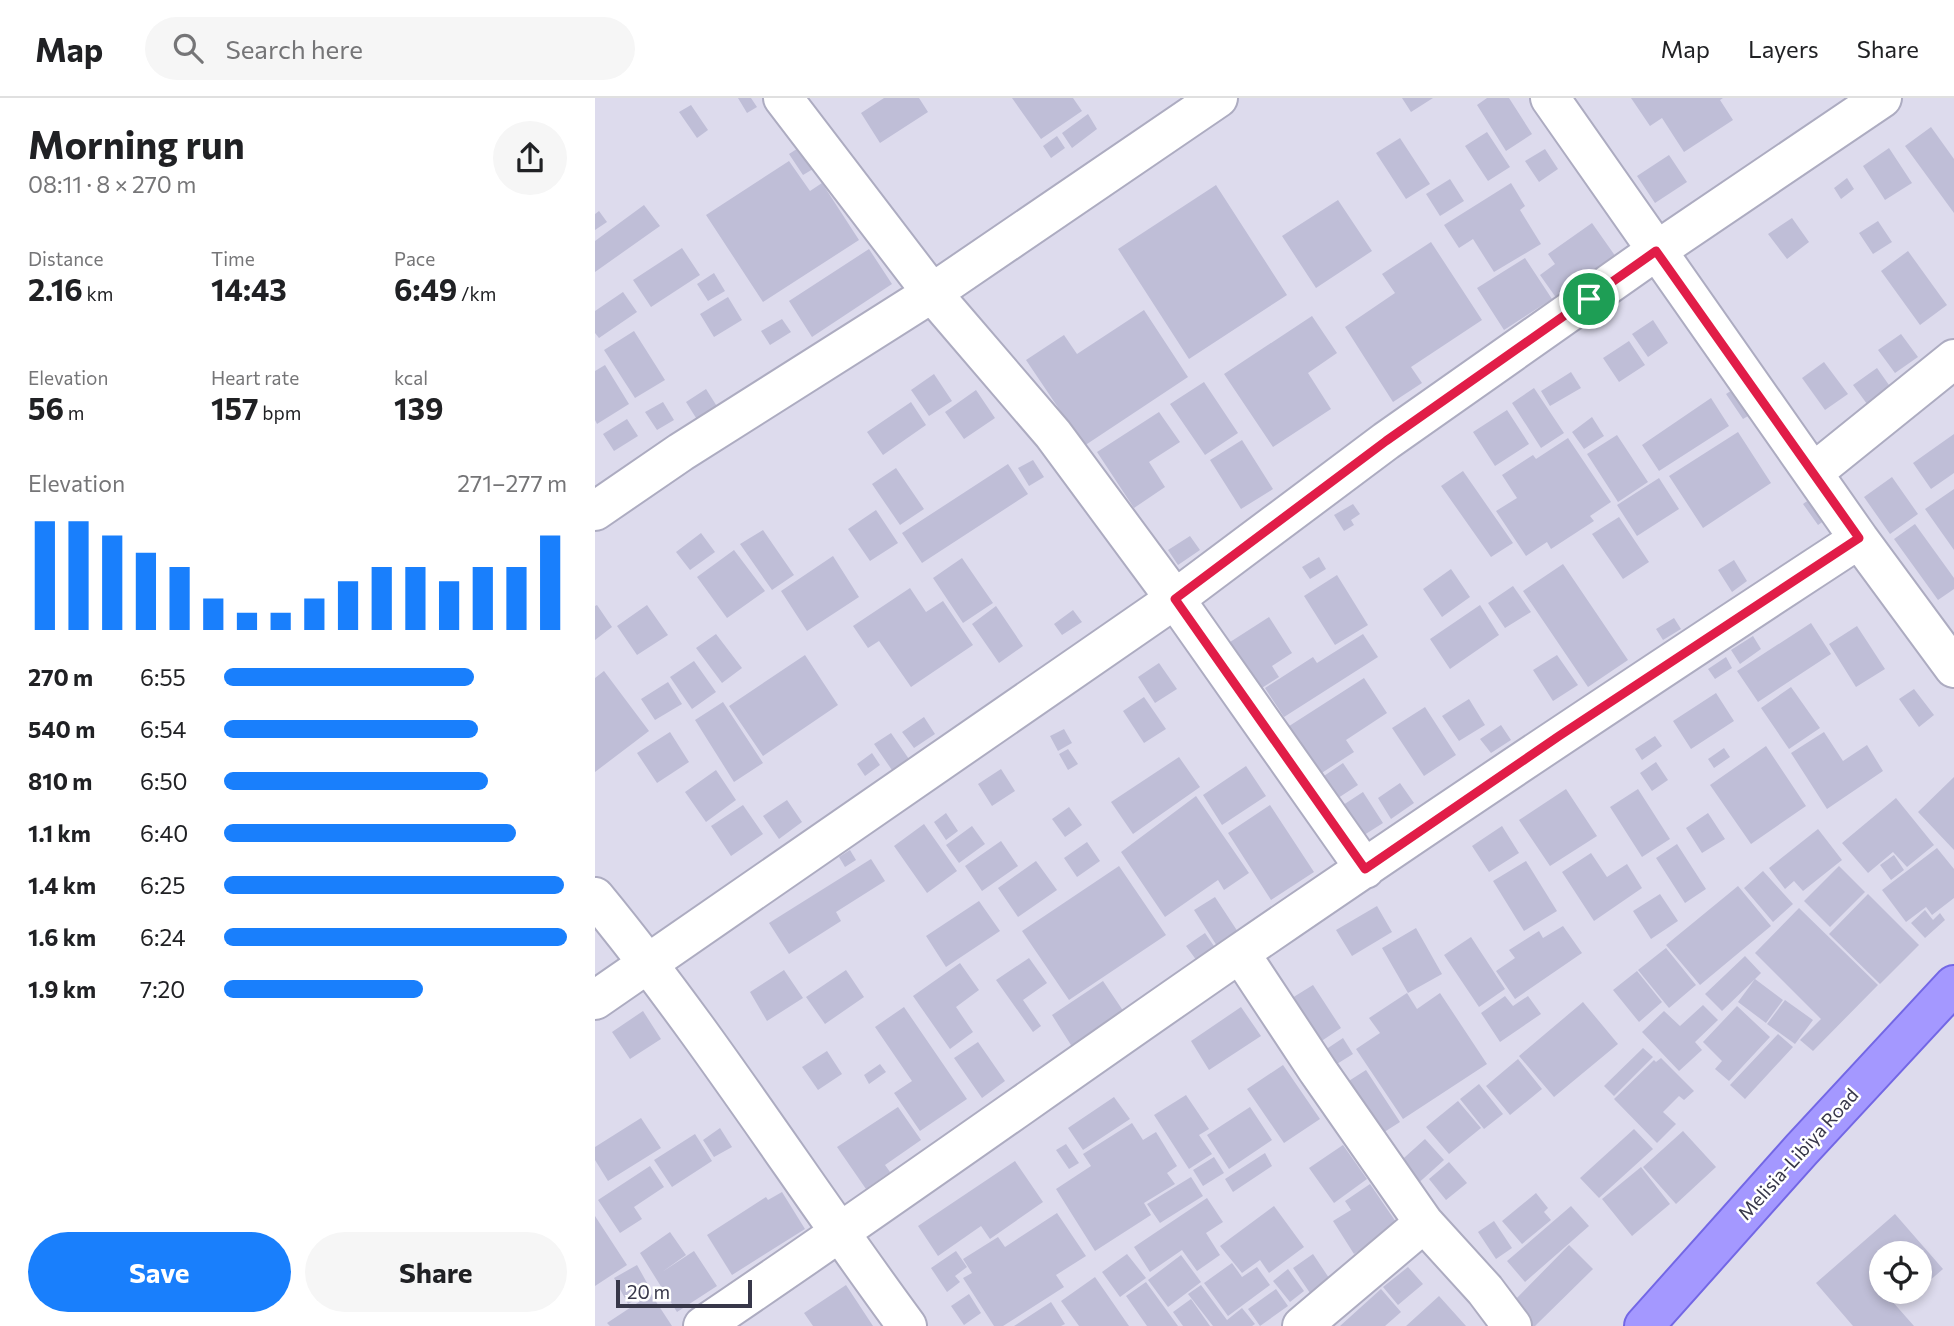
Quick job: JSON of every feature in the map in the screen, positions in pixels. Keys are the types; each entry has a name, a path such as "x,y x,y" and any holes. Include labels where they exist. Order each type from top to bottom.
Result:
{"main road":[{"name":"Melisia-Libiya Road","path":"1644,1326 1801,1150 1954,985"}],"street":[{"path":"783,98 932,293 1053,435 1175,599 1365,869"},
{"path":"595,511 681,452 932,293 1218,98"},
{"path":"1550,98 1859,538 1954,668"},
{"path":"595,1000 1175,599 1386,441 1656,251 1882,98"},
{"path":"1814,472 1954,359"},
{"path":"703,1326 1240,953 1559,736 1859,538"},
{"path":"595,897 648,961 839,1234 907,1326"},
{"path":"1240,953 1318,1072 1424,1223 1485,1290 1512,1326"},
{"path":"1302,1326 1424,1223"}],"shaded area":[{"path":"595,98 1954,98 1954,1326 595,1326"}],"building":[{"path":"738,98 751,98 757,107 747,113"},
{"path":"884,98 919,98 928,112 880,143 861,113"},
{"path":"1012,98 1073,98 1082,111 1041,139"},
{"path":"1402,98 1433,98 1411,112"},
{"path":"1487,98 1509,98 1532,134 1506,151 1477,105"},
{"path":"1631,98 1723,98 1720,100 1733,120 1684,152 1662,118 1650,126"},
{"path":"691,105 708,130 697,138 679,112"},
{"path":"1088,114 1097,129 1072,148 1062,133"},
{"path":"1931,127 1954,159 1954,213 1905,146"},
{"path":"1487,132 1510,167 1488,181 1465,146"},
{"path":"1057,136 1065,148 1051,158 1043,146"},
{"path":"1400,138 1430,184 1406,199 1376,153"},
{"path":"803,145 818,166 803,175 789,154"},
{"path":"1889,148 1912,183 1885,200 1863,166"},
{"path":"1545,149 1558,169 1539,182 1525,161"},
{"path":"1669,155 1687,182 1655,203 1637,176"},
{"path":"789,161 810,191 822,183 859,240 763,302 706,215"},
{"path":"1847,178 1854,189 1841,199 1834,188"},
{"path":"1450,179 1464,201 1440,216 1426,194"},
{"path":"1511,183 1525,206 1520,210 1541,244 1494,272 1473,239 1459,248 1444,225"},
{"path":"1216,185 1287,295 1189,359 1118,249"},
{"path":"1338,200 1372,251 1316,288 1282,236"},
{"path":"644,205 660,226 595,272 595,241"},
{"path":"599,211 607,222 595,230 595,214"},
{"path":"1792,218 1809,242 1787,259 1768,234"},
{"path":"1878,221 1892,242 1873,254 1859,233"},
{"path":"1592,223 1616,257 1557,299 1540,275 1555,264 1548,254"},
{"path":"1431,242 1482,320 1411,367 1422,383 1393,402 1345,327 1395,293 1382,274"},
{"path":"682,248 700,275 651,307 633,280"},
{"path":"869,249 892,284 812,337 789,301"},
{"path":"1908,251 1947,305 1920,325 1881,271"},
{"path":"1525,258 1552,299 1504,330 1477,288"},
{"path":"714,273 725,291 708,301 697,284"},
{"path":"623,292 637,312 599,338 595,333 595,311"},
{"path":"728,297 742,320 714,337 700,314"},
{"path":"1144,310 1188,377 1084,446 1026,360 1064,335 1077,354"},
{"path":"1312,316 1337,353 1308,373 1331,409 1273,447 1224,374"},
{"path":"782,319 791,332 770,345 761,331"},
{"path":"1653,320 1668,343 1648,357 1632,334"},
{"path":"634,331 665,380 635,398 604,350"},
{"path":"1901,334 1918,357 1895,373 1878,350"},
{"path":"1629,341 1645,365 1619,382 1603,358"},
{"path":"1824,362 1848,394 1825,410 1802,378"},
{"path":"605,365 629,404 597,424 595,371"},
{"path":"1877,368 1896,395 1873,412 1853,385"},
{"path":"1571,372 1581,388 1550,406 1541,391"},
{"path":"934,374 952,401 929,416 911,390"},
{"path":"1204,382 1238,433 1205,455 1170,404"},
{"path":"1737,387 1753,413 1743,419 1726,394"},
{"path":"1534,388 1564,433 1541,448 1512,403"},
{"path":"706,389 718,408 698,421 686,402"},
{"path":"976,390 995,418 964,439 945,412"},
{"path":"1711,398 1729,426 1659,471 1642,445"},
{"path":"663,402 674,420 657,430 645,412"},
{"path":"911,402 926,425 883,455 867,432"},
{"path":"1507,410 1529,444 1495,466 1473,432"},
{"path":"1159,412 1180,442 1149,462 1165,487 1134,508 1097,452"},
{"path":"1592,417 1604,436 1584,449 1572,432"},
{"path":"627,419 638,436 614,451 603,434"},
{"path":"1738,432 1771,483 1703,528 1669,476"},
{"path":"1954,434 1954,473 1931,489 1913,463"},
{"path":"1617,435 1648,482 1618,502 1587,454"},
{"path":"1568,438 1611,502 1590,516 1594,521 1551,549 1547,542 1526,556 1496,511 1517,498 1502,475 1533,455 1536,459"},
{"path":"1242,440 1273,489 1241,509 1210,460"},
{"path":"1033,460 1044,477 1029,486 1018,468"},
{"path":"1008,464 1028,494 922,563 902,533"},
{"path":"896,468 924,509 900,525 872,484"},
{"path":"1463,471 1513,543 1491,557 1441,486"},
{"path":"1892,477 1918,514 1890,534 1864,497"},
{"path":"1659,478 1679,509 1637,536 1617,505"},
{"path":"1954,489 1954,550 1925,509"},
{"path":"1813,497 1828,518 1818,525 1803,504"},
{"path":"1353,504 1360,514 1351,520 1354,525 1344,531 1334,515"},
{"path":"876,510 898,543 870,561 848,529"},
{"path":"1619,517 1649,562 1623,579 1592,534"},
{"path":"1915,524 1954,578 1954,589 1938,600 1894,539"},
{"path":"763,530 794,575 772,590 740,544"},
{"path":"701,533 715,552 690,570 676,552"},
{"path":"1190,536 1200,550 1178,565 1168,550"},
{"path":"734,550 765,591 727,618 697,577"},
{"path":"833,556 859,597 807,631 781,591"},
{"path":"1319,557 1326,569 1310,579 1302,567"},
{"path":"962,558 993,603 963,623 933,578"},
{"path":"1734,560 1747,581 1732,592 1718,570"},
{"path":"1563,564 1628,660 1588,687 1523,591"},
{"path":"1451,569 1470,597 1442,617 1423,589"},
{"path":"1337,575 1368,625 1335,645 1304,596"},
{"path":"1513,586 1531,612 1505,628 1488,603"},
{"path":"910,588 926,612 943,601 973,645 911,687 879,641 868,648 853,626"},
{"path":"597,605 612,627 595,640 595,606"},
{"path":"647,605 668,635 637,655 617,626"},
{"path":"1480,605 1499,635 1450,669 1430,639"},
{"path":"996,606 1023,646 999,663 972,624"},
{"path":"1073,610 1082,622 1062,635 1054,624"},
{"path":"1269,617 1292,653 1272,666 1279,677 1257,691 1227,644"},
{"path":"1674,618 1681,629 1663,640 1656,629"},
{"path":"1811,623 1831,654 1758,702 1737,671"},
{"path":"1857,626 1885,669 1856,687 1829,644"},
{"path":"716,634 742,668 722,683 696,648"},
{"path":"1363,634 1378,657 1284,717 1265,688 1313,657 1317,663"},
{"path":"1753,636 1761,649 1740,664 1731,650"},
{"path":"805,655 838,705 763,756 729,706"},
{"path":"1557,655 1578,685 1553,701 1533,670"},
{"path":"1726,657 1732,668 1715,679 1708,669"},
{"path":"694,661 716,692 692,709 670,677"},
{"path":"1159,663 1177,689 1155,703 1138,677"},
{"path":"604,671 649,731 595,772 595,678"},
{"path":"1364,678 1387,713 1346,740 1354,752 1314,778 1283,730"},
{"path":"668,682 682,704 655,720 641,699"},
{"path":"1791,687 1820,728 1789,749 1761,708"},
{"path":"1914,689 1934,715 1919,727 1899,699"},
{"path":"1716,693 1734,721 1691,749 1673,721"},
{"path":"1144,697 1166,729 1144,743 1123,711"},
{"path":"1469,699 1485,725 1459,741 1442,716"},
{"path":"723,702 763,763 734,782 695,720"},
{"path":"1425,707 1456,755 1424,776 1392,728"},
{"path":"924,717 935,734 914,748 902,732"},
{"path":"1501,725 1511,740 1491,753 1480,739"},
{"path":"1064,729 1072,743 1058,751 1050,736"},
{"path":"670,732 689,762 657,783 637,753"},
{"path":"1824,732 1843,761 1867,745 1883,771 1827,809 1791,753"},
{"path":"891,733 911,762 894,773 874,744"},
{"path":"1655,736 1662,746 1642,760 1635,749"},
{"path":"1766,746 1806,806 1751,844 1710,785"},
{"path":"1724,748 1730,757 1714,768 1708,759"},
{"path":"1068,749 1078,764 1068,770 1059,754"},
{"path":"872,753 880,765 865,776 857,764"},
{"path":"1179,757 1200,787 1133,834 1111,802"},
{"path":"1656,762 1668,780 1652,791 1640,773"},
{"path":"1343,763 1358,785 1335,800 1321,778"},
{"path":"1246,766 1266,796 1222,825 1203,795"},
{"path":"1001,769 1015,791 992,806 978,784"},
{"path":"716,770 736,800 706,822 685,792"},
{"path":"1954,777 1954,850 1918,812"},
{"path":"1400,783 1414,803 1391,819 1378,798"},
{"path":"1566,789 1597,836 1550,866 1519,820"},
{"path":"1638,789 1670,839 1642,857 1610,807"},
{"path":"1363,792 1383,823 1361,837 1340,807"},
{"path":"1196,796 1249,873 1224,890 1218,880 1165,917 1121,852"},
{"path":"1896,798 1934,845 1907,867 1893,852 1868,873 1842,843"},
{"path":"787,800 802,822 779,839 763,816"},
{"path":"743,805 763,834 731,856 711,826"},
{"path":"1270,805 1314,872 1271,900 1228,833"},
{"path":"1069,807 1082,825 1065,837 1052,819"},
{"path":"946,813 958,831 946,840 934,822"},
{"path":"1708,813 1725,839 1702,853 1686,828"},
{"path":"924,824 957,871 927,893 894,846"},
{"path":"972,826 985,844 959,863 946,845"},
{"path":"1502,826 1519,853 1489,872 1472,846"},
{"path":"1818,829 1842,860 1803,891 1794,881 1785,889 1769,868"},
{"path":"1001,841 1018,866 982,891 965,866"},
{"path":"1087,842 1100,861 1077,877 1064,858"},
{"path":"1677,844 1706,889 1685,903 1656,858"},
{"path":"1937,848 1954,869 1954,898 1932,915 1926,907 1906,922 1882,890"},
{"path":"850,850 856,860 845,867 839,857"},
{"path":"1591,853 1607,877 1627,864 1642,888 1594,921 1562,872"},
{"path":"1894,855 1904,870 1891,880 1880,865"},
{"path":"871,859 885,881 836,912 841,921 789,954 769,923"},
{"path":"1036,861 1057,890 1018,917 998,888"},
{"path":"1526,861 1557,911 1524,931 1493,881"},
{"path":"1119,866 1166,935 1069,1000 1022,931"},
{"path":"1839,866 1865,892 1830,927 1804,901"},
{"path":"1763,871 1793,904 1773,922 1744,888"},
{"path":"1738,886 1771,926 1700,985 1666,945"},
{"path":"1660,894 1678,921 1651,939 1633,911"},
{"path":"1868,894 1919,945 1880,984 1829,934"},
{"path":"1215,897 1238,932 1217,946 1194,910"},
{"path":"979,901 1000,931 946,967 926,936"},
{"path":"1377,906 1392,932 1352,956 1336,930"},
{"path":"1799,908 1878,985 1813,1051 1800,1040 1821,1019 1755,953"},
{"path":"1925,910 1933,920 1940,913 1945,920 1925,938 1911,923"},
{"path":"1563,926 1582,953 1515,999 1496,971 1515,958 1509,950 1539,931 1543,938"},
{"path":"1416,928 1442,974 1408,993 1382,948"},
{"path":"1205,933 1216,949 1197,961 1186,946"},
{"path":"1471,937 1505,989 1479,1007 1444,955"},
{"path":"1666,948 1696,985 1669,1008 1638,970"},
{"path":"1745,956 1761,973 1722,1011 1705,994"},
{"path":"1029,958 1047,983 1023,1000 1041,1026 1033,1032 996,980"},
{"path":"960,963 979,990 956,1007 973,1032 950,1049 913,996"},
{"path":"784,970 803,998 767,1021 750,992"},
{"path":"846,970 864,997 825,1024 806,997"},
{"path":"1637,971 1662,1002 1639,1022 1613,990"},
{"path":"1755,979 1783,1000 1766,1023 1738,1002"},
{"path":"1103,981 1128,1018 1076,1053 1052,1015"},
{"path":"1313,985 1341,1028 1320,1042 1292,998"},
{"path":"1407,993 1417,1009 1440,993 1487,1064 1403,1119 1356,1049 1380,1033 1369,1018"},
{"path":"1505,996 1513,1006 1528,996 1541,1014 1500,1042 1481,1013"},
{"path":"1785,1000 1813,1020 1795,1044 1767,1024"},
{"path":"1583,1002 1618,1044 1554,1097 1519,1056"},
{"path":"1703,1005 1718,1020 1695,1042 1702,1050 1679,1071 1642,1032 1664,1011 1680,1026"},
{"path":"1737,1006 1770,1037 1729,1081 1715,1069 1722,1061 1703,1042"},
{"path":"904,1007 967,1099 920,1131 894,1093 912,1081 875,1027"},
{"path":"1241,1007 1261,1036 1209,1070 1191,1041"},
{"path":"643,1011 661,1039 630,1059 612,1032"},
{"path":"1778,1034 1793,1047 1745,1099 1730,1085"},
{"path":"1343,1038 1353,1054 1332,1067 1322,1052"},
{"path":"978,1042 1005,1081 982,1098 954,1058"},
{"path":"1643,1048 1653,1057 1614,1096 1604,1086"},
{"path":"827,1051 842,1074 818,1090 802,1067"},
{"path":"1661,1058 1694,1091 1684,1100 1679,1096 1663,1112 1676,1124 1657,1143 1614,1099 1654,1060 1656,1062"},
{"path":"1518,1059 1542,1089 1510,1115 1486,1086"},
{"path":"880,1064 886,1072 869,1084 864,1075"},
{"path":"1283,1065 1320,1119 1284,1143 1247,1089"},
{"path":"1366,1070 1400,1122 1378,1136 1344,1084"},
{"path":"1479,1084 1503,1114 1484,1129 1460,1099"},
{"path":"1186,1095 1209,1129 1199,1135 1212,1154 1189,1169 1154,1115"},
{"path":"1114,1097 1130,1119 1083,1150 1068,1128"},
{"path":"1458,1101 1481,1128 1449,1154 1426,1127"},
{"path":"898,1107 921,1140 885,1165 890,1172 866,1189 837,1147"},
{"path":"1250,1107 1272,1140 1229,1169 1207,1135"},
{"path":"641,1118 661,1148 608,1181 595,1160 595,1147"},
{"path":"1132,1123 1143,1140 1156,1132 1177,1166 1167,1173 1175,1184 1144,1203 1151,1215 1095,1251 1056,1189 1091,1166 1083,1154"},
{"path":"720,1128 732,1147 714,1157 703,1140"},
{"path":"1634,1129 1653,1149 1599,1198 1580,1178"},
{"path":"1683,1131 1716,1167 1676,1204 1643,1167"},
{"path":"695,1134 712,1161 672,1187 654,1160"},
{"path":"1425,1139 1444,1160 1414,1187 1395,1166"},
{"path":"1066,1144 1079,1163 1069,1169 1056,1150"},
{"path":"1343,1145 1367,1179 1334,1203 1309,1168"},
{"path":"1265,1153 1272,1166 1233,1192 1225,1179"},
{"path":"1214,1157 1224,1173 1203,1186 1193,1170"},
{"path":"1015,1161 1043,1202 990,1239 981,1226 938,1256 918,1226"},
{"path":"1449,1162 1467,1183 1446,1200 1429,1179"},
{"path":"650,1166 664,1187 634,1207 642,1219 620,1233 598,1200"},
{"path":"1641,1167 1670,1204 1632,1236 1602,1199"},
{"path":"1191,1177 1203,1196 1160,1223 1147,1204"},
{"path":"1370,1184 1398,1225 1354,1254 1333,1221 1351,1210 1345,1201"},
{"path":"782,1192 805,1229 732,1275 707,1235 766,1197 768,1200"},
{"path":"1536,1193 1548,1208 1544,1212 1551,1220 1522,1244 1502,1221"},
{"path":"1207,1198 1223,1222 1206,1233 1220,1255 1197,1271 1182,1250 1150,1272 1134,1247"},
{"path":"1274,1206 1304,1247 1269,1273 1260,1260 1242,1273 1220,1246"},
{"path":"1571,1206 1589,1226 1525,1282 1507,1261"},
{"path":"1057,1213 1086,1256 1056,1275 1064,1287 1003,1326 994,1326 963,1278 972,1273 963,1259 998,1237 1005,1247"},
{"path":"1895,1214 1919,1241 1869,1241 1869,1304 1895,1304 1914,1326 1853,1326 1816,1283"},
{"path":"595,1216 627,1265 595,1286"},
{"path":"1494,1221 1512,1248 1496,1259 1478,1232"},
{"path":"670,1232 686,1255 662,1272 694,1251 717,1286 677,1312 640,1253"},
{"path":"1569,1245 1593,1269 1535,1326 1524,1326 1509,1306"},
{"path":"956,1251 967,1267 955,1276 960,1282 947,1292 931,1268"},
{"path":"1127,1254 1146,1278 1120,1297 1102,1272"},
{"path":"1313,1254 1329,1278 1310,1293 1293,1268"},
{"path":"1181,1255 1201,1282 1168,1307 1148,1280"},
{"path":"1932,1256 1943,1269 1932,1279"},
{"path":"1232,1263 1242,1277 1257,1267 1270,1285 1228,1316 1204,1283"},
{"path":"637,1265 651,1290 628,1304 614,1278"},
{"path":"1408,1267 1423,1284 1398,1305 1383,1287"},
{"path":"1288,1269 1304,1291 1290,1302 1273,1281"},
{"path":"1095,1277 1129,1326 1079,1326 1061,1301"},
{"path":"1146,1282 1178,1326 1147,1326 1126,1296"},
{"path":"846,1285 873,1326 813,1326 804,1313"},
{"path":"1201,1285 1227,1320 1242,1308 1255,1324 1213,1326 1188,1294"},
{"path":"1276,1289 1288,1306 1260,1326 1248,1309"},
{"path":"1381,1289 1401,1312 1385,1326 1340,1326"},
{"path":"651,1294 672,1326 610,1326 607,1323"},
{"path":"969,1294 981,1313 964,1325 951,1306"},
{"path":"1439,1296 1466,1326 1406,1326"},
{"path":"1191,1299 1210,1326 1183,1326 1173,1312"},
{"path":"1051,1302 1065,1324 1014,1326"}],"route":[{"path":"1656,251 1859,538 1559,736 1365,869 1175,599 1386,441 1589,299 1656,251"}]}
